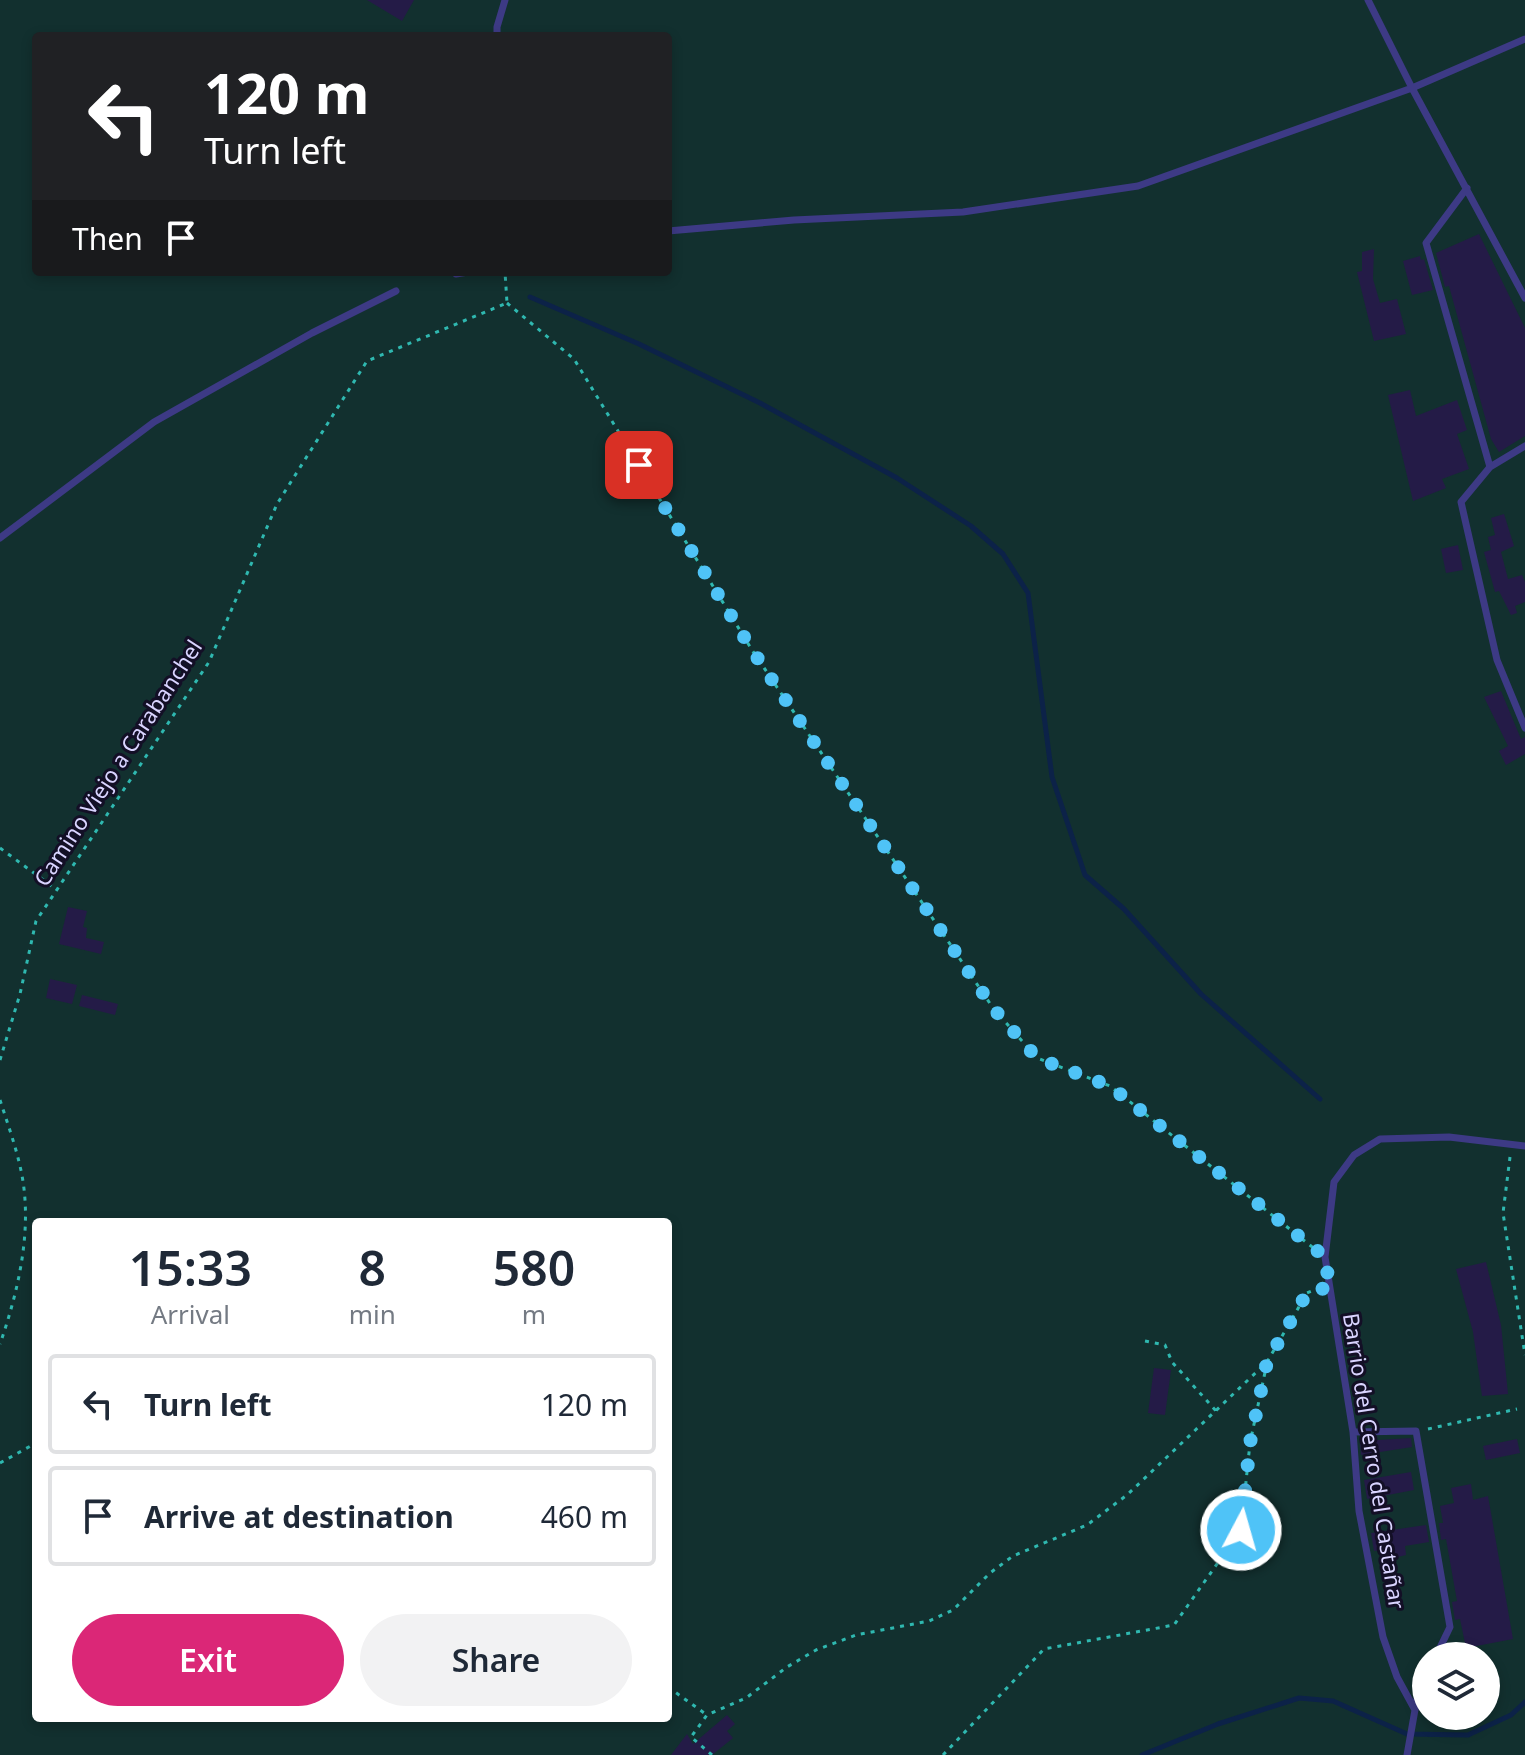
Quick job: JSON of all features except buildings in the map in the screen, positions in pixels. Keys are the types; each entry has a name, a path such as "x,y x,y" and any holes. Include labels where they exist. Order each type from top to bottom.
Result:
{"lane":[{"path":"497,32 505,0"},
{"path":"1368,0 1525,298"},
{"path":"672,231 794,220 963,212 1138,186 1412,88 1525,39"},
{"path":"1467,188 1426,243 1490,467"},
{"path":"0,538 154,422 312,333 396,291"},
{"path":"1525,446 1490,467 1461,502 1497,660 1525,728"},
{"name":"Barrio del Cerro del Castañar","path":"1412,1709 1383,1637 1359,1511 1353,1432 1325,1257 1334,1182 1354,1155 1380,1139 1449,1137 1525,1146"},
{"path":"1353,1432 1416,1431 1450,1627 1443,1642"},
{"path":"1408,1753 1412,1726"}],"path":[{"path":"505,276 507,303 574,359 752,650 993,1008 1037,1058 1110,1086 1325,1257"},
{"name":"Camino Viejo a Carabanchel","path":"0,1060 20,994 36,921 209,662 277,504 367,361 507,303"},
{"path":"0,848 57,890"},
{"path":"0,1100 21,1168 25,1207 19,1281 0,1344"},
{"path":"1511,1145 1503,1213 1525,1355"},
{"path":"712,1755 691,1737 707,1715 746,1698 816,1650 856,1635 929,1621 953,1610 990,1573 1013,1556 1087,1525 1127,1495 1267,1362 1307,1293 1318,1288 1330,1290"},
{"path":"1145,1341 1165,1345 1172,1362 1217,1412"},
{"path":"943,1755 1044,1649 1174,1625 1241,1530 1250,1443 1267,1362"},
{"path":"1416,1431 1517,1409"},
{"path":"0,1463 32,1445"},
{"path":"672,1690 707,1715"}],"green space":[{"path":"0,0 1525,0 1525,1755 0,1755"}],"waterway":[{"path":"530,297 639,344 760,403 897,478 971,526 1003,554 1028,593 1052,777 1085,875 1124,909 1201,994 1320,1099"},
{"path":"1142,1755 1218,1724 1299,1698 1333,1701 1407,1734 1468,1735 1511,1715 1525,1702"}],"route":[{"path":"639,465 752,650 993,1008 1037,1058 1110,1086 1325,1257 1330,1290 1318,1288 1307,1293 1267,1362 1250,1443 1241,1530"}]}
